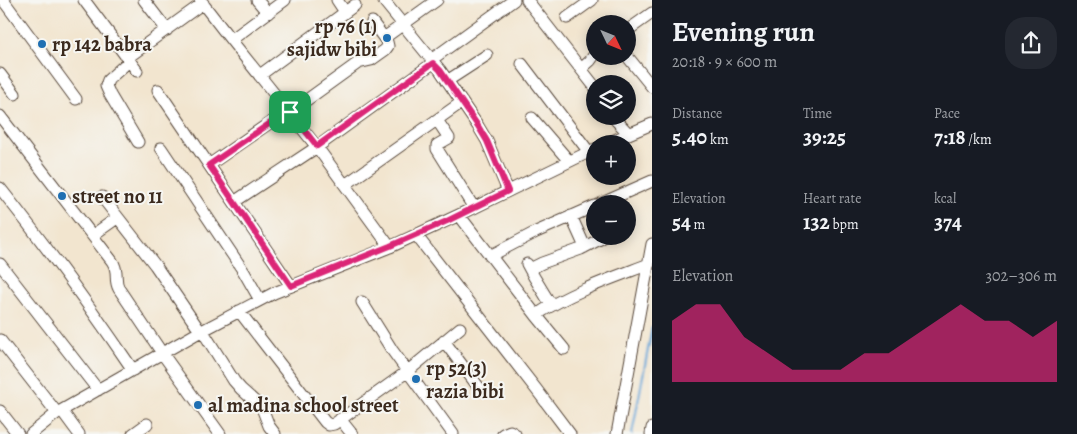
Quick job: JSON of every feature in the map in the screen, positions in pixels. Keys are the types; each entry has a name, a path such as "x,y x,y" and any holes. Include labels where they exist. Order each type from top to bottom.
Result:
{"street":[{"path":"3,0 76,99"},
{"path":"84,0 137,71"},
{"path":"144,0 167,30"},
{"path":"258,0 268,13"},
{"path":"231,40 285,0"},
{"path":"336,0 345,12"},
{"path":"382,0 440,70 462,102 487,141 508,191"},
{"path":"384,38 437,0"},
{"path":"234,202 317,146 514,0"},
{"path":"527,0 586,75"},
{"path":"567,18 592,0"},
{"path":"138,142 110,95 106,86 108,80 128,60 202,2 317,146 390,246"},
{"path":"260,75 355,5"},
{"path":"636,24 652,13"},
{"path":"209,165 281,115 290,112 358,63 372,60 387,48 388,44 372,22"},
{"path":"447,81 487,55"},
{"path":"522,64 586,143"},
{"path":"581,68 586,64"},
{"path":"634,65 652,87"},
{"path":"0,74 15,94"},
{"path":"158,90 291,286"},
{"path":"345,185 462,102"},
{"path":"0,116 94,235 116,266 116,282 119,289 220,434"},
{"path":"532,118 569,161"},
{"path":"437,120 449,138 437,145 436,148 474,208"},
{"path":"624,135 652,124"},
{"path":"620,125 628,133"},
{"path":"161,148 244,272 260,300"},
{"path":"30,434 59,412 201,331 260,300 416,235 586,153"},
{"path":"620,195 652,181"},
{"path":"0,188 73,284 133,370"},
{"path":"102,197 155,265 234,381 262,408 269,426 275,434"},
{"path":"490,256 536,232 586,210"},
{"path":"459,215 564,349"},
{"path":"571,216 585,247"},
{"path":"94,235 118,218"},
{"path":"416,235 570,434"},
{"path":"617,434 652,244"},
{"path":"551,305 528,266 542,263 589,245"},
{"path":"0,264 98,390"},
{"path":"536,315 584,288 649,264"},
{"path":"362,302 453,434"},
{"path":"239,311 325,422 331,425 408,371 460,328"},
{"path":"0,340 79,434"},
{"path":"444,341 480,389"},
{"path":"0,411 18,434"},
{"path":"340,419 352,434"},
{"path":"133,434 146,424"},
{"path":"651,434 652,428"},
{"path":"503,434 510,431 515,434"}],"waterway":[{"path":"632,434 652,328"}],"place":[{"name":"rp 76 (1) sajidw bibi","path":"387,38"},
{"name":"rp 142 babra","path":"42,44"},
{"name":"street no 11","path":"62,196"},
{"name":"rp 52(3) razia bibi","path":"416,379"},
{"name":"al madina school street","path":"198,405"}],"route":[{"path":"433,63 440,70 487,141 508,191 390,246 291,286 209,165 281,115 290,112 317,146 433,63"}]}
